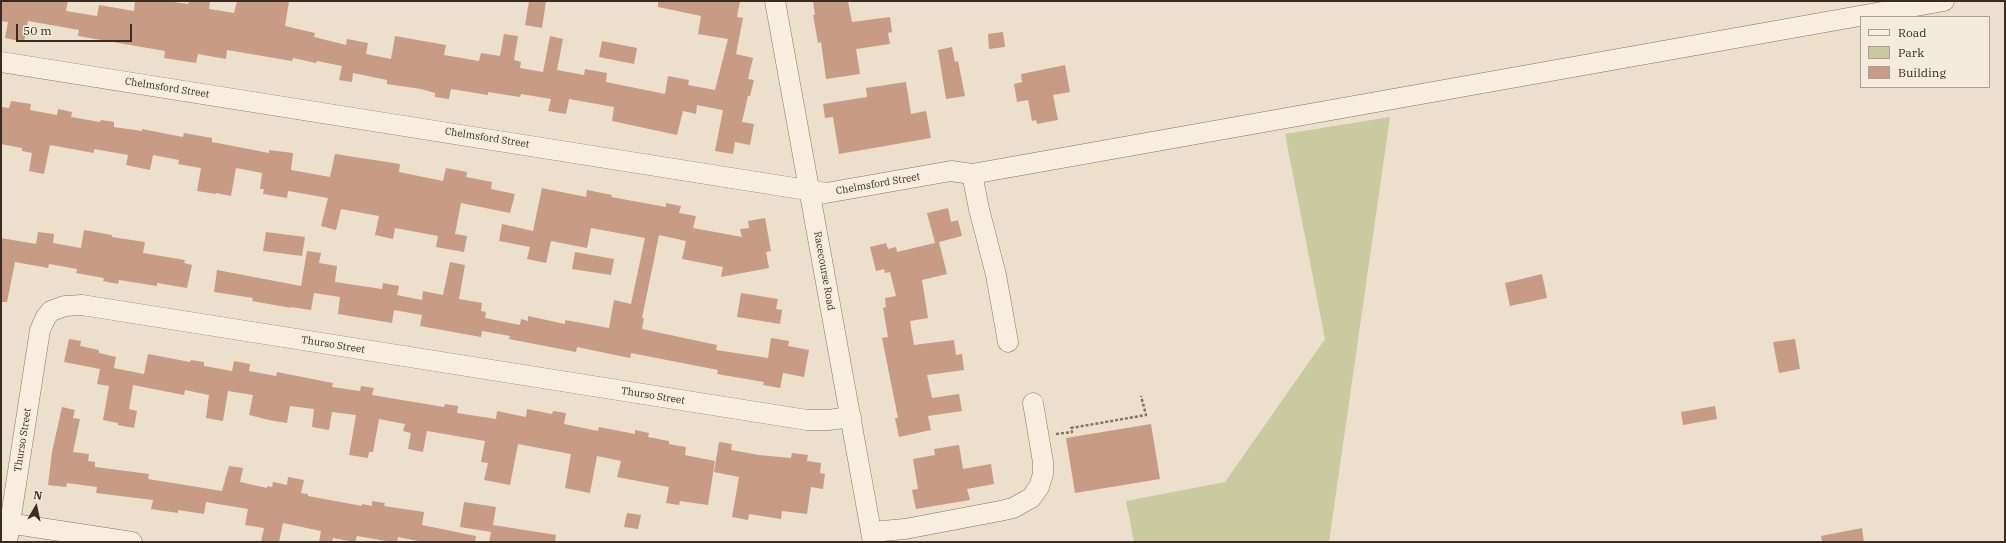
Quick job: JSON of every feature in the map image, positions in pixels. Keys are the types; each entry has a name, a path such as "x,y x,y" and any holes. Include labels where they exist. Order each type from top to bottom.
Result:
{"street":[{"name":"Racecourse Road","path":"775,1 872,537"},
{"name":"Chelmsford Street","path":"1,62 826,193 951,171 972,174 1944,1"},
{"path":"972,174 979,209 996,275 1008,342"},
{"name":"Thurso Street","path":"6,529 40,330 46,317 51,311 65,306 88,306 807,420 828,420 850,417"},
{"path":"872,537 1013,508 1031,498 1039,487 1043,474 1043,462 1033,404"},
{"path":"6,529 132,542"}],"path":[{"path":"1049,436 1072,432 1071,428 1146,415 1141,396"}],"green space":[{"path":"1390,117 1329,542 1134,542 1126,501 1225,482 1325,339 1285,134"}],"building":[{"path":"1,1 68,1 66,11 97,16 99,5 134,11 135,1 166,1 188,4 189,1 210,1 209,9 234,13 237,1 289,1 285,26 315,33 314,37 346,45 347,39 368,43 366,54 391,59 395,36 446,45 444,55 479,61 481,53 500,56 504,34 518,36 514,60 521,62 520,68 543,72 550,36 563,39 557,70 584,75 585,69 607,73 606,82 665,94 668,76 689,80 688,85 715,90 728,39 698,34 701,16 658,7 658,1 740,1 737,17 743,18 736,54 753,58 748,79 754,80 750,96 748,96 742,122 754,124 750,145 735,142 733,154 715,151 723,110 697,105 696,114 683,111 677,135 612,121 614,107 569,99 566,114 548,111 551,99 521,94 520,97 488,92 488,95 451,89 449,99 435,97 435,93 421,89 387,84 387,80 353,73 352,82 339,80 342,66 317,61 316,63 293,58 292,61 227,50 226,59 198,54 196,63 164,58 165,51 78,36 79,30 28,21 24,42 5,38 8,22 1,21"},
{"path":"529,1 546,1 542,28 525,25"},
{"path":"813,1 848,1 852,22 890,17 892,32 888,33 890,44 856,49 860,74 826,79 821,42 818,43 813,15 815,15"},
{"path":"1003,32 1005,47 989,49 988,34"},
{"path":"602,41 637,48 634,64 599,57"},
{"path":"952,47 955,62 958,61 965,96 946,99 938,50"},
{"path":"1065,65 1070,92 1053,95 1058,120 1037,124 1036,120 1032,121 1028,100 1017,102 1014,84 1022,82 1021,74"},
{"path":"906,82 911,114 926,111 931,138 839,154 833,117 825,118 823,104 867,97 866,88"},
{"path":"11,101 31,104 30,110 57,115 58,109 72,112 71,117 100,122 101,120 114,122 114,127 142,131 142,129 183,137 184,133 212,138 212,142 269,153 269,150 293,153 291,170 330,177 335,154 400,164 399,172 443,181 446,168 467,172 466,177 492,182 491,189 515,194 510,213 461,203 455,234 467,236 464,252 436,247 438,236 395,228 393,239 375,235 379,216 341,209 336,230 321,226 328,198 288,191 287,198 263,194 264,189 260,189 262,173 236,168 231,196 197,191 201,168 178,164 179,160 153,155 150,170 126,165 128,155 94,149 94,153 50,145 44,174 29,171 32,153 22,151 22,148 1,144 1,107 9,108"},
{"path":"542,188 586,197 587,190 612,195 611,197 666,207 666,203 681,206 679,213 696,216 693,228 742,237 740,229 749,228 748,221 765,218 771,251 766,252 769,268 721,277 723,267 682,259 686,241 659,235 642,318 644,318 642,329 717,345 716,350 768,358 771,338 789,341 788,346 809,350 804,377 783,373 780,388 763,385 764,382 717,374 718,370 631,353 630,358 577,347 576,352 509,339 510,336 482,331 481,337 420,326 422,315 394,310 392,323 338,314 340,297 314,293 311,310 252,301 253,298 214,292 217,270 301,286 307,251 321,253 319,263 337,266 335,282 382,289 383,283 399,286 397,295 422,300 423,291 443,295 450,262 465,265 459,299 482,303 481,311 486,312 485,318 520,325 521,319 528,321 528,316 565,324 565,320 609,328 614,300 631,304 645,238 591,228 587,248 551,241 546,263 527,259 530,247 499,241 502,224 533,231"},
{"path":"948,208 951,222 958,220 962,236 935,243 927,213"},
{"path":"84,230 112,235 112,237 145,242 143,253 185,260 184,263 192,265 187,288 157,283 157,286 119,280 118,284 103,281 104,278 76,273 77,269 49,264 48,268 15,262 7,302 1,302 1,238 36,244 38,232 54,234 53,243 81,248"},
{"path":"266,232 305,237 302,256 263,251"},
{"path":"939,242 947,274 922,280 928,318 910,321 914,345 954,340 956,355 962,354 964,370 927,375 932,398 959,394 962,411 928,416 931,430 899,437 895,418 898,418 882,338 888,337 883,308 886,307 885,298 896,296 890,272 885,273 884,269 876,271 870,247 886,243 888,249 896,247 897,252"},
{"path":"575,252 614,259 611,275 572,269"},
{"path":"1542,274 1547,298 1510,306 1505,283"},
{"path":"741,293 778,299 776,309 782,310 780,324 737,317"},
{"path":"69,339 81,341 80,346 99,350 99,353 116,357 114,368 144,374 148,354 190,362 191,360 204,362 204,366 232,371 234,361 250,364 249,371 276,376 277,372 333,383 332,387 360,391 361,386 374,388 372,395 444,407 445,404 458,406 457,413 496,419 497,411 526,417 527,409 552,414 553,411 566,413 564,424 598,431 599,427 635,434 635,430 649,433 648,437 669,441 669,444 686,447 685,455 715,461 708,505 680,501 679,505 666,503 669,487 617,477 621,461 597,456 590,493 565,488 571,454 518,444 510,485 484,480 488,463 481,462 485,441 427,431 423,452 408,449 411,433 403,431 405,424 379,419 373,452 369,452 368,458 349,455 356,415 332,412 329,430 312,427 314,409 290,406 287,423 269,420 249,415 253,395 228,391 223,421 206,418 209,395 185,390 184,395 133,385 129,409 137,411 134,428 118,425 118,423 103,420 109,386 97,384 100,369 64,362"},
{"path":"1795,339 1800,369 1779,373 1773,342"},
{"path":"1715,406 1717,419 1683,425 1681,412"},
{"path":"62,407 75,410 73,418 80,419 73,452 89,454 88,461 95,462 95,467 149,474 148,479 222,491 229,466 243,468 240,482 267,488 267,486 272,487 273,482 287,485 288,477 304,480 301,493 308,494 308,496 362,506 362,504 372,506 372,501 385,503 384,506 424,512 422,525 476,536 475,542 423,542 398,537 397,542 392,542 357,536 355,542 333,538 332,542 319,542 321,531 283,523 279,542 261,542 264,528 245,525 248,509 206,502 204,514 178,510 178,513 151,509 153,500 96,493 97,487 67,483 66,487 48,485 52,452"},
{"path":"1151,424 1160,479 1075,493 1066,438"},
{"path":"719,442 732,444 731,450 759,455 791,458 792,453 808,455 807,461 821,463 820,473 825,474 823,489 811,487 807,514 782,511 781,519 749,514 748,520 732,517 739,477 714,472"},
{"path":"959,445 963,469 991,464 994,484 967,489 970,500 916,509 912,490 918,489 913,459 935,455 934,449"},
{"path":"464,502 496,507 493,525 556,535 555,542 489,542 491,532 460,527"},
{"path":"627,513 641,515 638,529 624,527"},
{"path":"1862,528 1864,542 1822,542 1821,536"}]}
